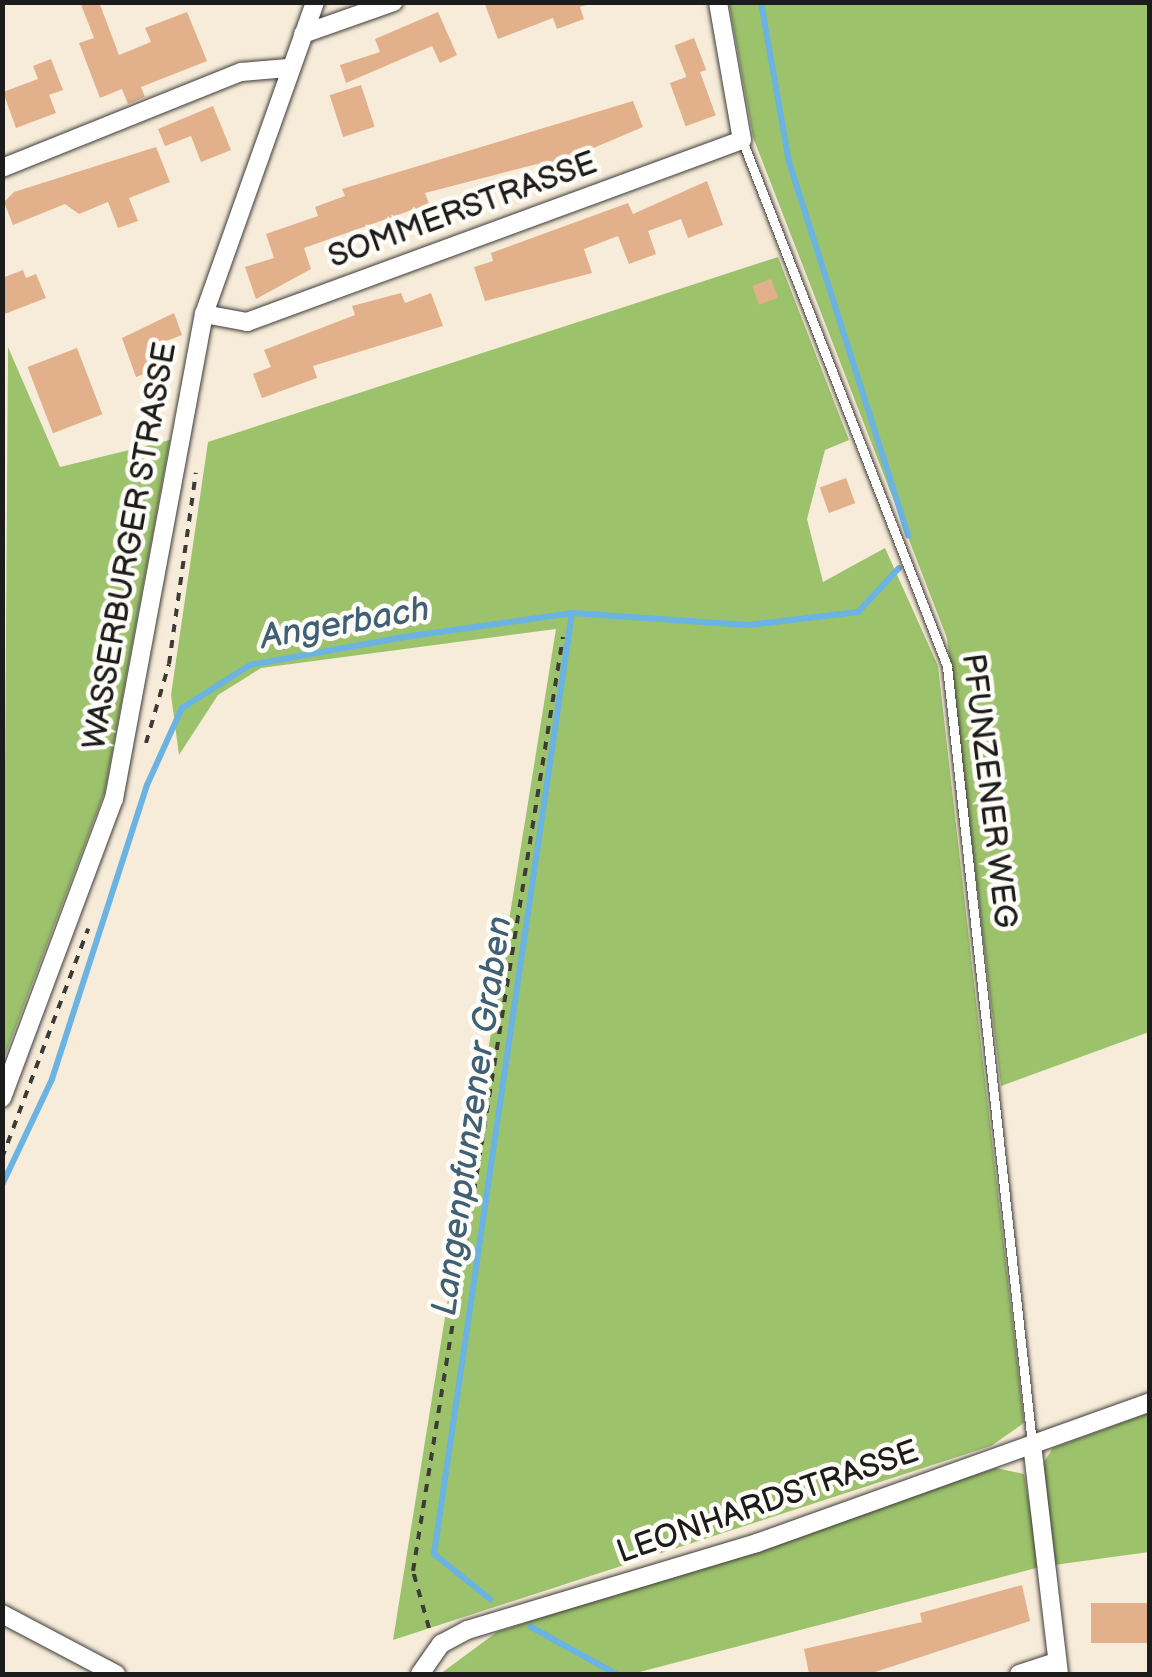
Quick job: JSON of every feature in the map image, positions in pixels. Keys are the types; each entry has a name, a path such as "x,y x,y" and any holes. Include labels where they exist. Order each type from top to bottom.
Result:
{"street":[{"name":"WASSERBURGER STRASSE","path":"2,1098 114,799 204,314 314,2"},
{"path":"303,34 394,2"},
{"name":"PFUNZENER WEG","path":"718,2 742,140"},
{"path":"2,168 241,72 288,68"},
{"name":"SOMMERSTRASSE","path":"204,314 247,322 742,140"},
{"name":"LEONHARDSTRASSE","path":"440,1644 1150,1402"},
{"path":"1019,1674 1058,1668 1032,1444"},
{"path":"2,1614 116,1674"},
{"path":"420,1674 440,1644"}],"lane":[{"name":"PFUNZENER WEG","path":"742,140 947,666 1032,1444"}],"path":[{"path":"440,1644 423,1619 413,1572 564,637"}],"green space":[{"path":"729,3 1149,3 1149,1032 1001,1086 947,638 753,137"},
{"path":"778,257 849,440 825,450 807,519 823,582 885,548 938,666 1024,1423 991,1446 393,1640 556,629 261,668 218,695 179,755 171,695 208,442"},
{"path":"8,347 60,467 170,440 105,791 3,1061"},
{"path":"1149,1413 1149,1552 1054,1565 1042,1465 1053,1448"},
{"path":"996,1468 1024,1474 1040,1567 632,1674 440,1674 497,1632"}],"building":[{"path":"80,2 99,2 119,55 151,42 145,28 187,12 207,61 141,87 145,97 128,104 122,89 100,98 79,43 94,38"},
{"path":"484,2 589,4 580,7 584,19 557,29 553,18 498,39"},
{"path":"438,12 457,55 440,63 432,46 346,83 340,65 380,52 375,39"},
{"path":"694,38 706,70 687,77 674,46"},
{"path":"51,59 63,90 49,95 56,113 16,128 3,92 38,79 33,66"},
{"path":"700,72 716,115 686,126 670,83"},
{"path":"361,85 375,127 343,137 330,95"},
{"path":"633,101 643,127 539,171 537,164 425,193 429,204 304,248 311,269 256,299 245,267 274,258 266,234 318,216 315,207 345,196 342,189"},
{"path":"213,106 231,150 201,162 191,136 165,146 158,129"},
{"path":"156,147 170,182 129,198 138,221 118,228 108,202 79,214 65,204 13,225 4,202 14,192"},
{"path":"707,181 723,225 688,238 681,219 648,231 656,254 629,264 618,236 584,249 592,273 485,301 474,267 493,261 491,253 628,203 633,214"},
{"path":"23,270 26,278 36,274 46,298 2,315 2,278"},
{"path":"771,279 778,298 759,305 752,286"},
{"path":"401,293 405,303 431,293 443,326 313,366 317,378 262,398 253,374 271,367 264,350 355,315 352,306"},
{"path":"174,313 182,335 158,344 166,366 136,377 122,338"},
{"path":"77,348 102,414 53,433 28,367"},
{"path":"846,478 855,503 829,513 820,488"},
{"path":"1022,1585 1030,1621 869,1674 809,1674 804,1649 922,1622 920,1613"},
{"path":"1091,1603 1150,1603 1150,1643 1091,1643"}],"waterway":[{"name":"Angerbach","path":"761,2 789,162 908,536"},
{"name":"Angerbach","path":"2,1185 52,1079 147,785 182,708 250,665 404,637 572,613 748,625 858,612 899,568"},
{"name":"Langenpfunzener Graben","path":"490,1599 434,1554 572,613"},
{"path":"531,1627 616,1674"}]}
